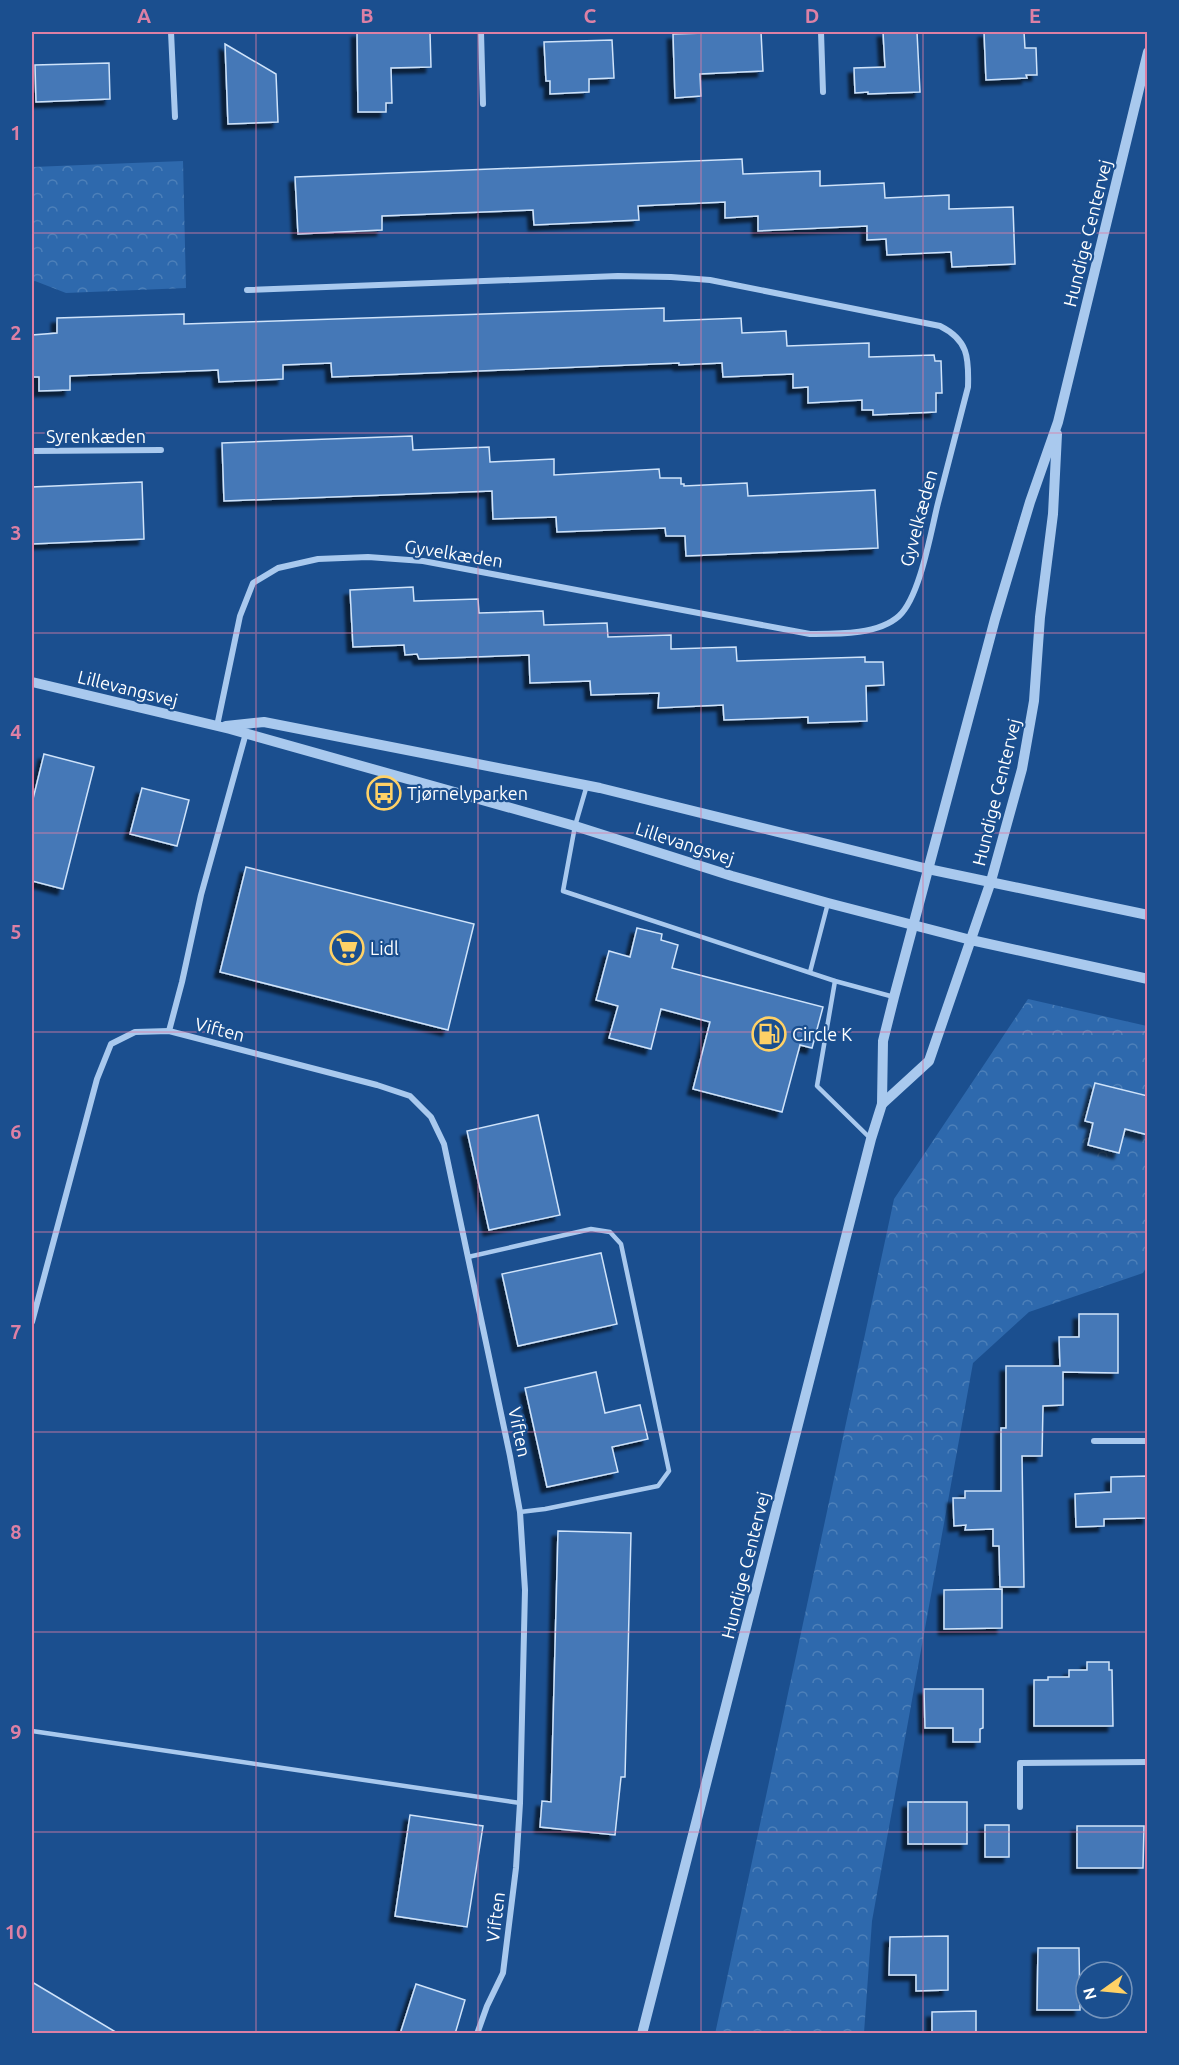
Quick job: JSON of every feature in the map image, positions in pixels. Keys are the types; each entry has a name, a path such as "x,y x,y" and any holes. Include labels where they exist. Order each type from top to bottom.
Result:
{"street":[{"path":"171,32 175,117"},
{"path":"481,32 483,104"},
{"path":"821,32 823,92"},
{"name":"Hundige Centervej","path":"642,2034 882,1104 883,1041 894,997 995,619 1030,502 1058,422 1148,52"},
{"name":"Gyvelkæden","path":"217,726 240,616 253,583 278,568 318,559 368,557 423,561 810,634 845,634 880,626 899,616 912,597 968,387 969,366 964,348 955,333 939,326 710,280 671,276 618,276 247,290"},
{"name":"Hundige Centervej","path":"882,1104 929,1061 991,881 1022,769 1034,701 1040,617 1053,514 1058,422"},
{"name":"Syrenkæden","path":"32,451 161,450"},
{"name":"Lillevangsvej","path":"32,682 217,726 248,729 828,903 971,940 1148,979"},
{"name":"Lillevangsvej","path":"248,729 264,723 587,785 928,869 1148,915"},
{"name":"Viften","path":"169,1031 201,895 248,729"},
{"name":"Viften","path":"32,1322 97,1079 111,1044 135,1032 169,1031 377,1085 411,1096 431,1117 444,1144 520,1512 525,1590 520,1803 516,1868 503,1973 477,2034"},
{"path":"1094,1441 1148,1441"},
{"path":"1020,1807 1020,1763 1148,1762"}],"lane":[{"path":"587,785 575,826 563,891 836,981 894,997"},
{"path":"810,972 828,903"},
{"path":"836,981 817,1086 872,1139"},
{"path":"468,1257 591,1229 610,1232 621,1244 669,1471 658,1486 520,1512"},
{"path":"32,1731 520,1803"}],"green space":[{"path":"183,161 186,288 66,293 35,281 32,282 32,167"},
{"path":"1028,999 1147,1026 1147,1266 1143,1273 1029,1312 973,1363 872,1921 864,2033 715,2034 894,1199"}],"building":[{"path":"357,32 430,32 431,67 391,68 392,103 386,103 386,112 358,112"},
{"path":"761,32 763,71 700,74 701,96 675,98 673,34"},
{"path":"883,32 917,32 920,92 855,93 854,68 885,67"},
{"path":"984,32 1024,32 1025,48 1036,48 1037,75 1026,75 1027,78 986,80"},
{"path":"612,40 614,78 589,79 589,92 550,94 550,81 546,81 544,42"},
{"path":"225,44 276,74 278,122 228,124"},
{"path":"109,63 110,99 36,102 35,65"},
{"path":"742,159 743,174 820,171 820,186 884,183 885,198 949,195 949,209 1013,207 1015,264 952,267 951,252 887,255 886,239 867,240 867,226 758,231 758,216 725,218 725,202 638,206 639,220 534,225 533,210 382,216 382,230 298,234 295,177"},
{"path":"664,308 664,321 741,318 742,333 786,331 787,346 869,343 869,357 934,355 935,361 941,361 942,393 936,393 936,412 873,415 873,410 862,410 862,400 808,403 808,387 793,388 793,374 723,377 722,363 332,377 331,363 283,365 283,379 219,382 218,370 70,376 70,390 39,391 39,377 32,377 32,335 57,333 57,318 184,314 184,324"},
{"path":"412,436 413,450 489,447 490,462 554,459 554,475 659,469 660,478 681,478 681,484 684,486 747,483 748,496 875,490 878,548 686,556 685,536 666,536 665,528 557,532 556,517 493,519 492,491 224,501 222,443"},
{"path":"142,482 144,539 32,544 32,487"},
{"path":"413,587 414,601 478,599 479,613 543,611 544,625 607,623 608,637 671,635 671,649 736,647 737,661 865,657 865,662 883,662 884,685 866,686 867,721 808,723 808,717 724,720 723,705 658,708 659,693 591,695 590,681 530,683 529,655 419,659 417,654 405,655 404,645 353,647 350,590"},
{"path":"44,754 94,767 63,889 32,881 32,803"},
{"path":"142,788 189,800 177,846 130,834"},
{"name":"Lidl","path":"246,867 474,924 448,1030 220,972"},
{"path":"637,928 662,934 661,940 678,945 672,968 823,1007 812,1048 800,1045 782,1112 693,1089 710,1022 661,1009 651,1049 609,1038 618,1006 596,1000 609,951 630,957"},
{"path":"1095,1083 1148,1096 1148,1135 1125,1129 1119,1153 1088,1145 1093,1123 1085,1121"},
{"path":"538,1115 560,1215 489,1230 467,1131"},
{"path":"601,1253 617,1324 518,1346 502,1274"},
{"path":"1079,1314 1118,1314 1118,1373 1063,1372 1063,1405 1043,1406 1042,1456 1022,1456 1024,1587 1000,1587 999,1546 993,1546 993,1529 965,1530 966,1525 954,1526 953,1498 965,1498 965,1491 1001,1491 1001,1428 1006,1428 1006,1366 1060,1366 1059,1337 1079,1337"},
{"path":"596,1372 605,1413 640,1405 648,1439 612,1447 618,1472 547,1487 525,1388"},
{"path":"1148,1476 1148,1518 1104,1519 1104,1526 1076,1527 1075,1494 1111,1492 1111,1477"},
{"path":"558,1531 631,1533 625,1777 621,1777 615,1835 540,1827 542,1801 551,1802"},
{"path":"1002,1589 1002,1628 944,1629 944,1590"},
{"path":"1087,1662 1109,1662 1109,1670 1112,1670 1113,1726 1034,1726 1034,1680 1069,1677 1069,1670 1087,1670"},
{"path":"924,1689 983,1689 983,1728 980,1729 980,1742 953,1742 953,1728 925,1728"},
{"path":"908,1802 967,1802 967,1844 908,1844"},
{"path":"410,1815 483,1826 467,1927 395,1916"},
{"path":"985,1825 1009,1825 1009,1857 985,1857"},
{"path":"1077,1826 1144,1826 1143,1868 1077,1868"},
{"path":"948,1936 948,1990 916,1991 916,1975 889,1975 890,1937"},
{"path":"1038,1948 1079,1948 1079,1960 1074,1960 1074,2010 1037,2010"},
{"path":"32,1982 119,2034 32,2034"},
{"path":"416,1984 465,2000 455,2034 400,2034"},
{"path":"976,2011 976,2034 932,2034 932,2012"}],"place":[{"name":"Tjørnelyparken","path":"384,793"},
{"name":"Lidl","path":"347,948"},
{"name":"Circle K","path":"769,1034"}]}
